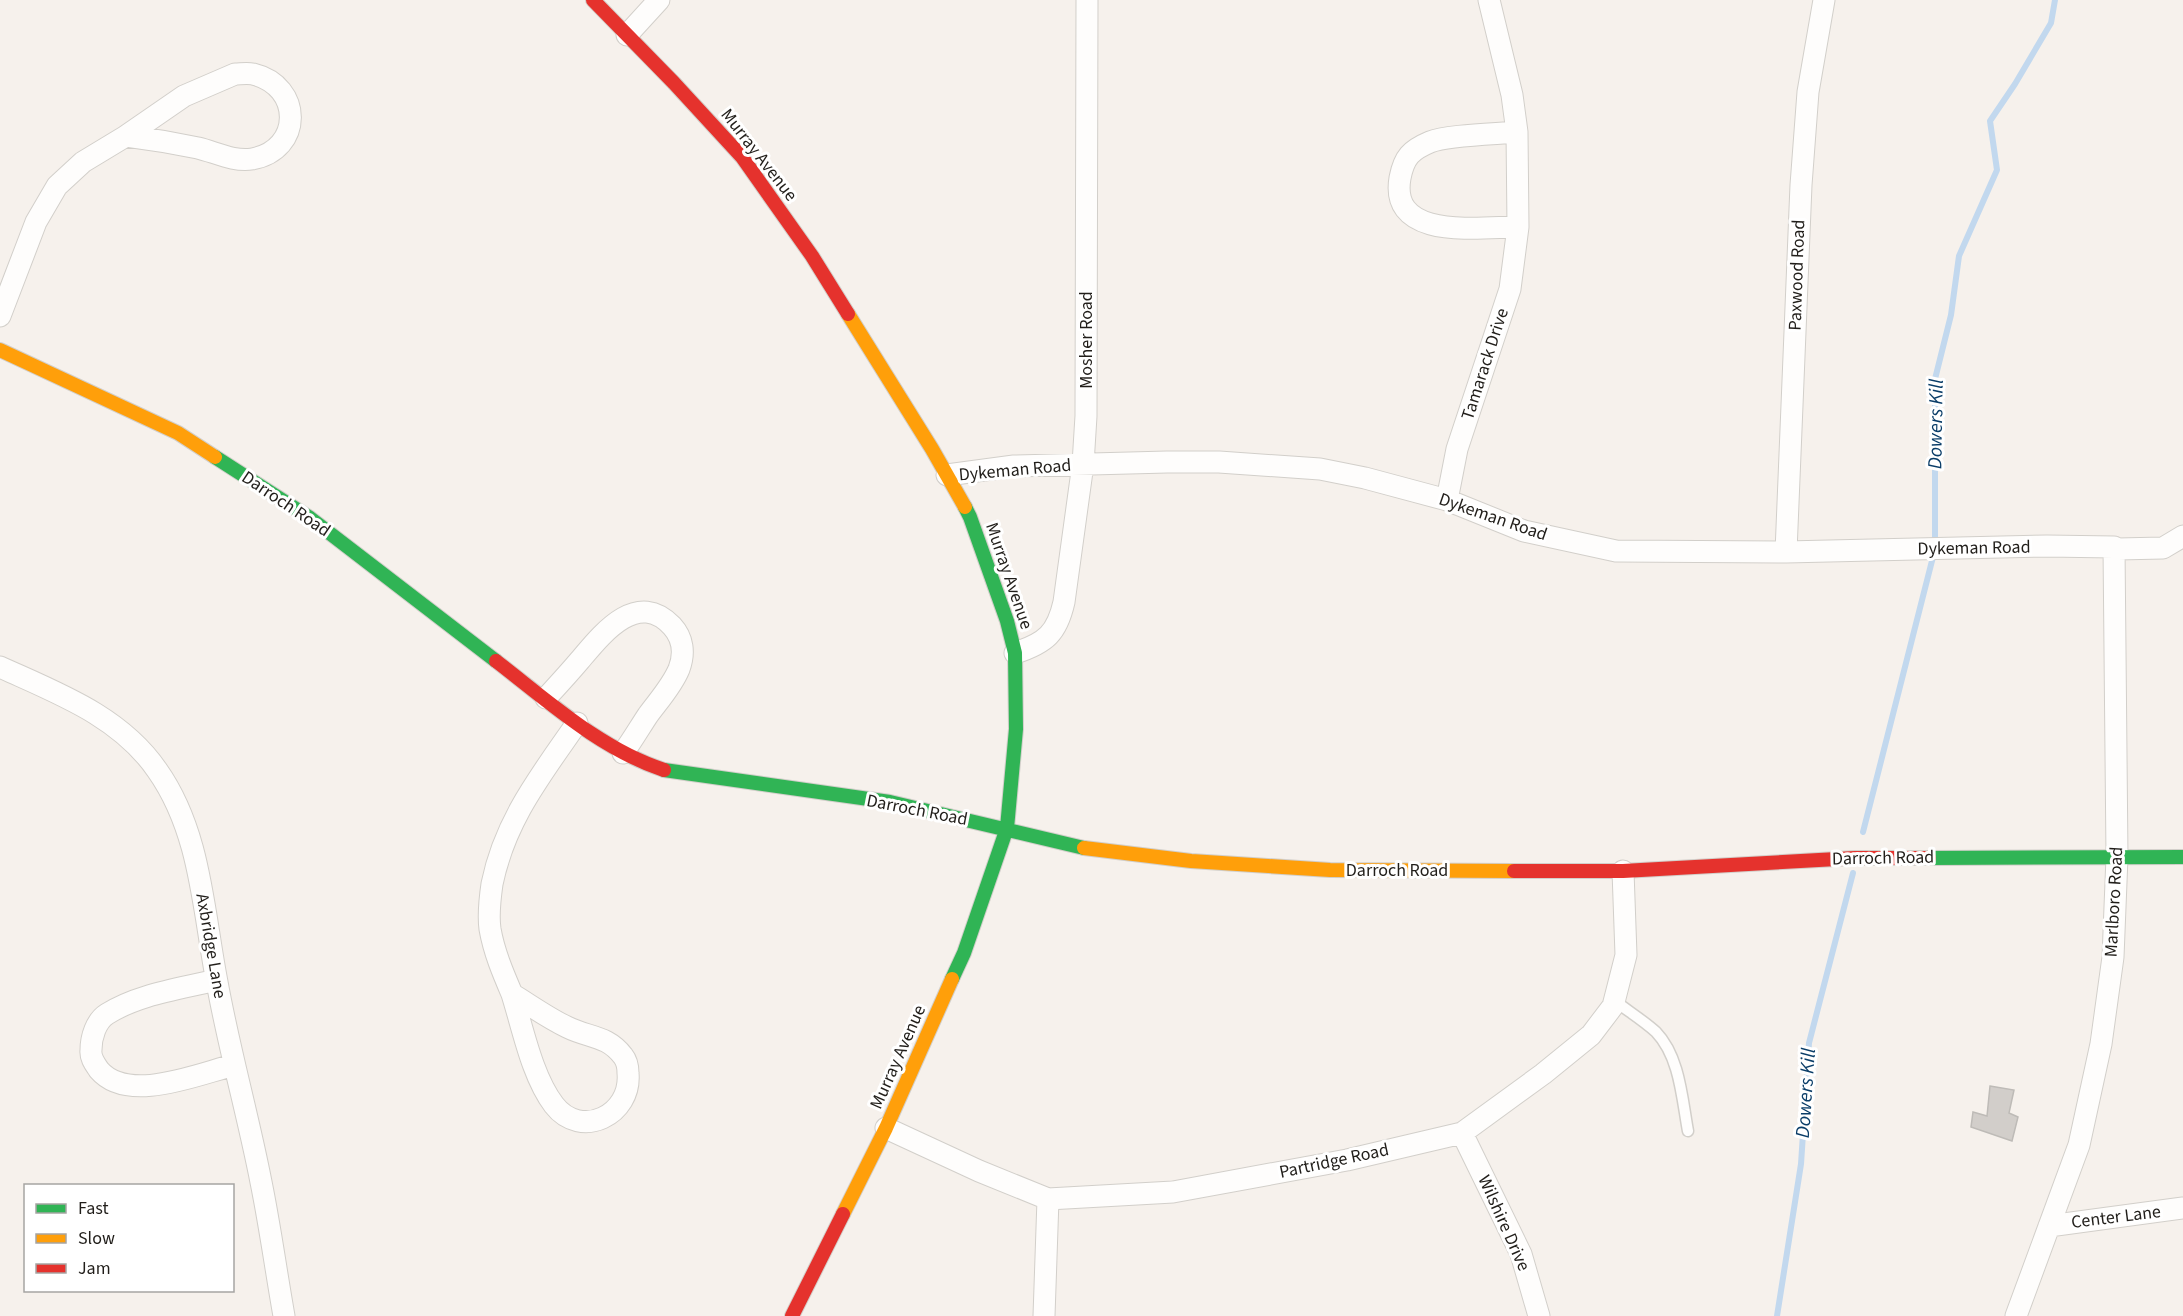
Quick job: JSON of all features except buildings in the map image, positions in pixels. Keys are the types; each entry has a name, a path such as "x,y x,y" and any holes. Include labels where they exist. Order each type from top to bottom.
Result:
{"street":[{"name":"Murray Avenue","path":"592,0 674,83 742,157 812,256 947,475 970,517 1007,621 1015,653 1016,729 1007,828 963,953 886,1128 792,1316"},
{"path":"627,35 659,0"},
{"name":"Mosher Road","path":"1015,653 1036,646 1051,633 1060,621 1083,464 1086,416 1087,0"},
{"name":"Tamarack Drive","path":"1447,500 1458,449 1510,289 1518,227 1517,132 1512,95 1489,0"},
{"name":"Paxwood Road","path":"1786,552 1801,185 1808,92 1824,0"},
{"path":"0,316 36,222 57,186 83,162 184,96 235,74 252,74 272,82 290,105 291,118 286,136 280,145 268,153 251,159 234,158 200,148 126,136"},
{"path":"1517,132 1430,142 1407,156 1403,163 1399,187 1404,207 1410,214 1425,223 1453,228 1518,227"},
{"name":"Darroch Road","path":"0,350 178,433 310,518 577,723 623,753 647,765 671,772 890,802 1080,847 1191,861 1330,870 1623,871 1855,858 2183,857"},
{"name":"Dykeman Road","path":"947,475 1014,466 1083,464 1220,462 1320,469 1365,478 1447,500 1524,531 1616,550 1786,552 2047,546 2114,547"},
{"path":"2114,547 2118,549 2163,548 2183,536"},
{"name":"Marlboro Road","path":"2016,1316 2079,1145 2101,1044 2113,957 2117,857 2114,547"},
{"path":"546,698 597,638 613,624 628,615 644,613 657,614 668,621 679,633 682,645 679,668 670,685 623,753"},
{"name":"Axbridge Lane","path":"0,667 70,699 108,720 122,731 156,768 174,797 191,842 207,917 216,980 261,1181 284,1316"},
{"path":"512,994 568,1028 610,1042 625,1058 628,1068 629,1081 622,1104 608,1116 594,1121 576,1120 565,1115 555,1106 540,1083 512,994 500,966 490,928 490,895 497,859 511,824 534,783 577,723"},
{"name":"Partridge Road","path":"886,1128 978,1171 1048,1199 1173,1192 1347,1160 1462,1133 1544,1074 1591,1035 1613,1006 1626,956 1623,871"},
{"path":"216,980 136,1000 104,1015 92,1039 90,1054 95,1065 106,1078 124,1086 161,1084 234,1065"},
{"name":"Wilshire Drive","path":"1462,1133 1521,1254 1539,1316"},
{"path":"1044,1316 1048,1199"},
{"name":"Center Lane","path":"2049,1226 2183,1208"}],"lane":[{"path":"1615,1001 1657,1033 1670,1053 1678,1076 1688,1131"}],"waterway":[{"name":"Dowers Kill","path":"1863,832 1935,549 1935,379 1951,315 1959,256 1997,170 1990,121 2051,23 2055,0"},
{"name":"Dowers Kill","path":"1777,1316 1801,1164 1809,1043 1853,873"}],"traffic: fast":[{"path":"215,457 310,518 496,661"},
{"path":"952,979 964,953 1007,828 1016,729 1015,653 1007,621 965,507"},
{"path":"664,770 890,802 1084,848"},
{"path":"1929,858 2183,857"}],"traffic: slow":[{"path":"848,314 932,449 965,507"},
{"path":"0,350 178,433 215,457"},
{"path":"1084,848 1191,861 1330,870 1514,871"},
{"path":"843,1214 886,1128 952,979"}],"traffic: jam":[{"path":"593,0 742,157 812,256 848,314"},
{"path":"496,661 596,737 618,750 664,770"},
{"path":"1514,871 1623,871 1855,858 1929,858"},
{"path":"792,1316 843,1214"}]}
